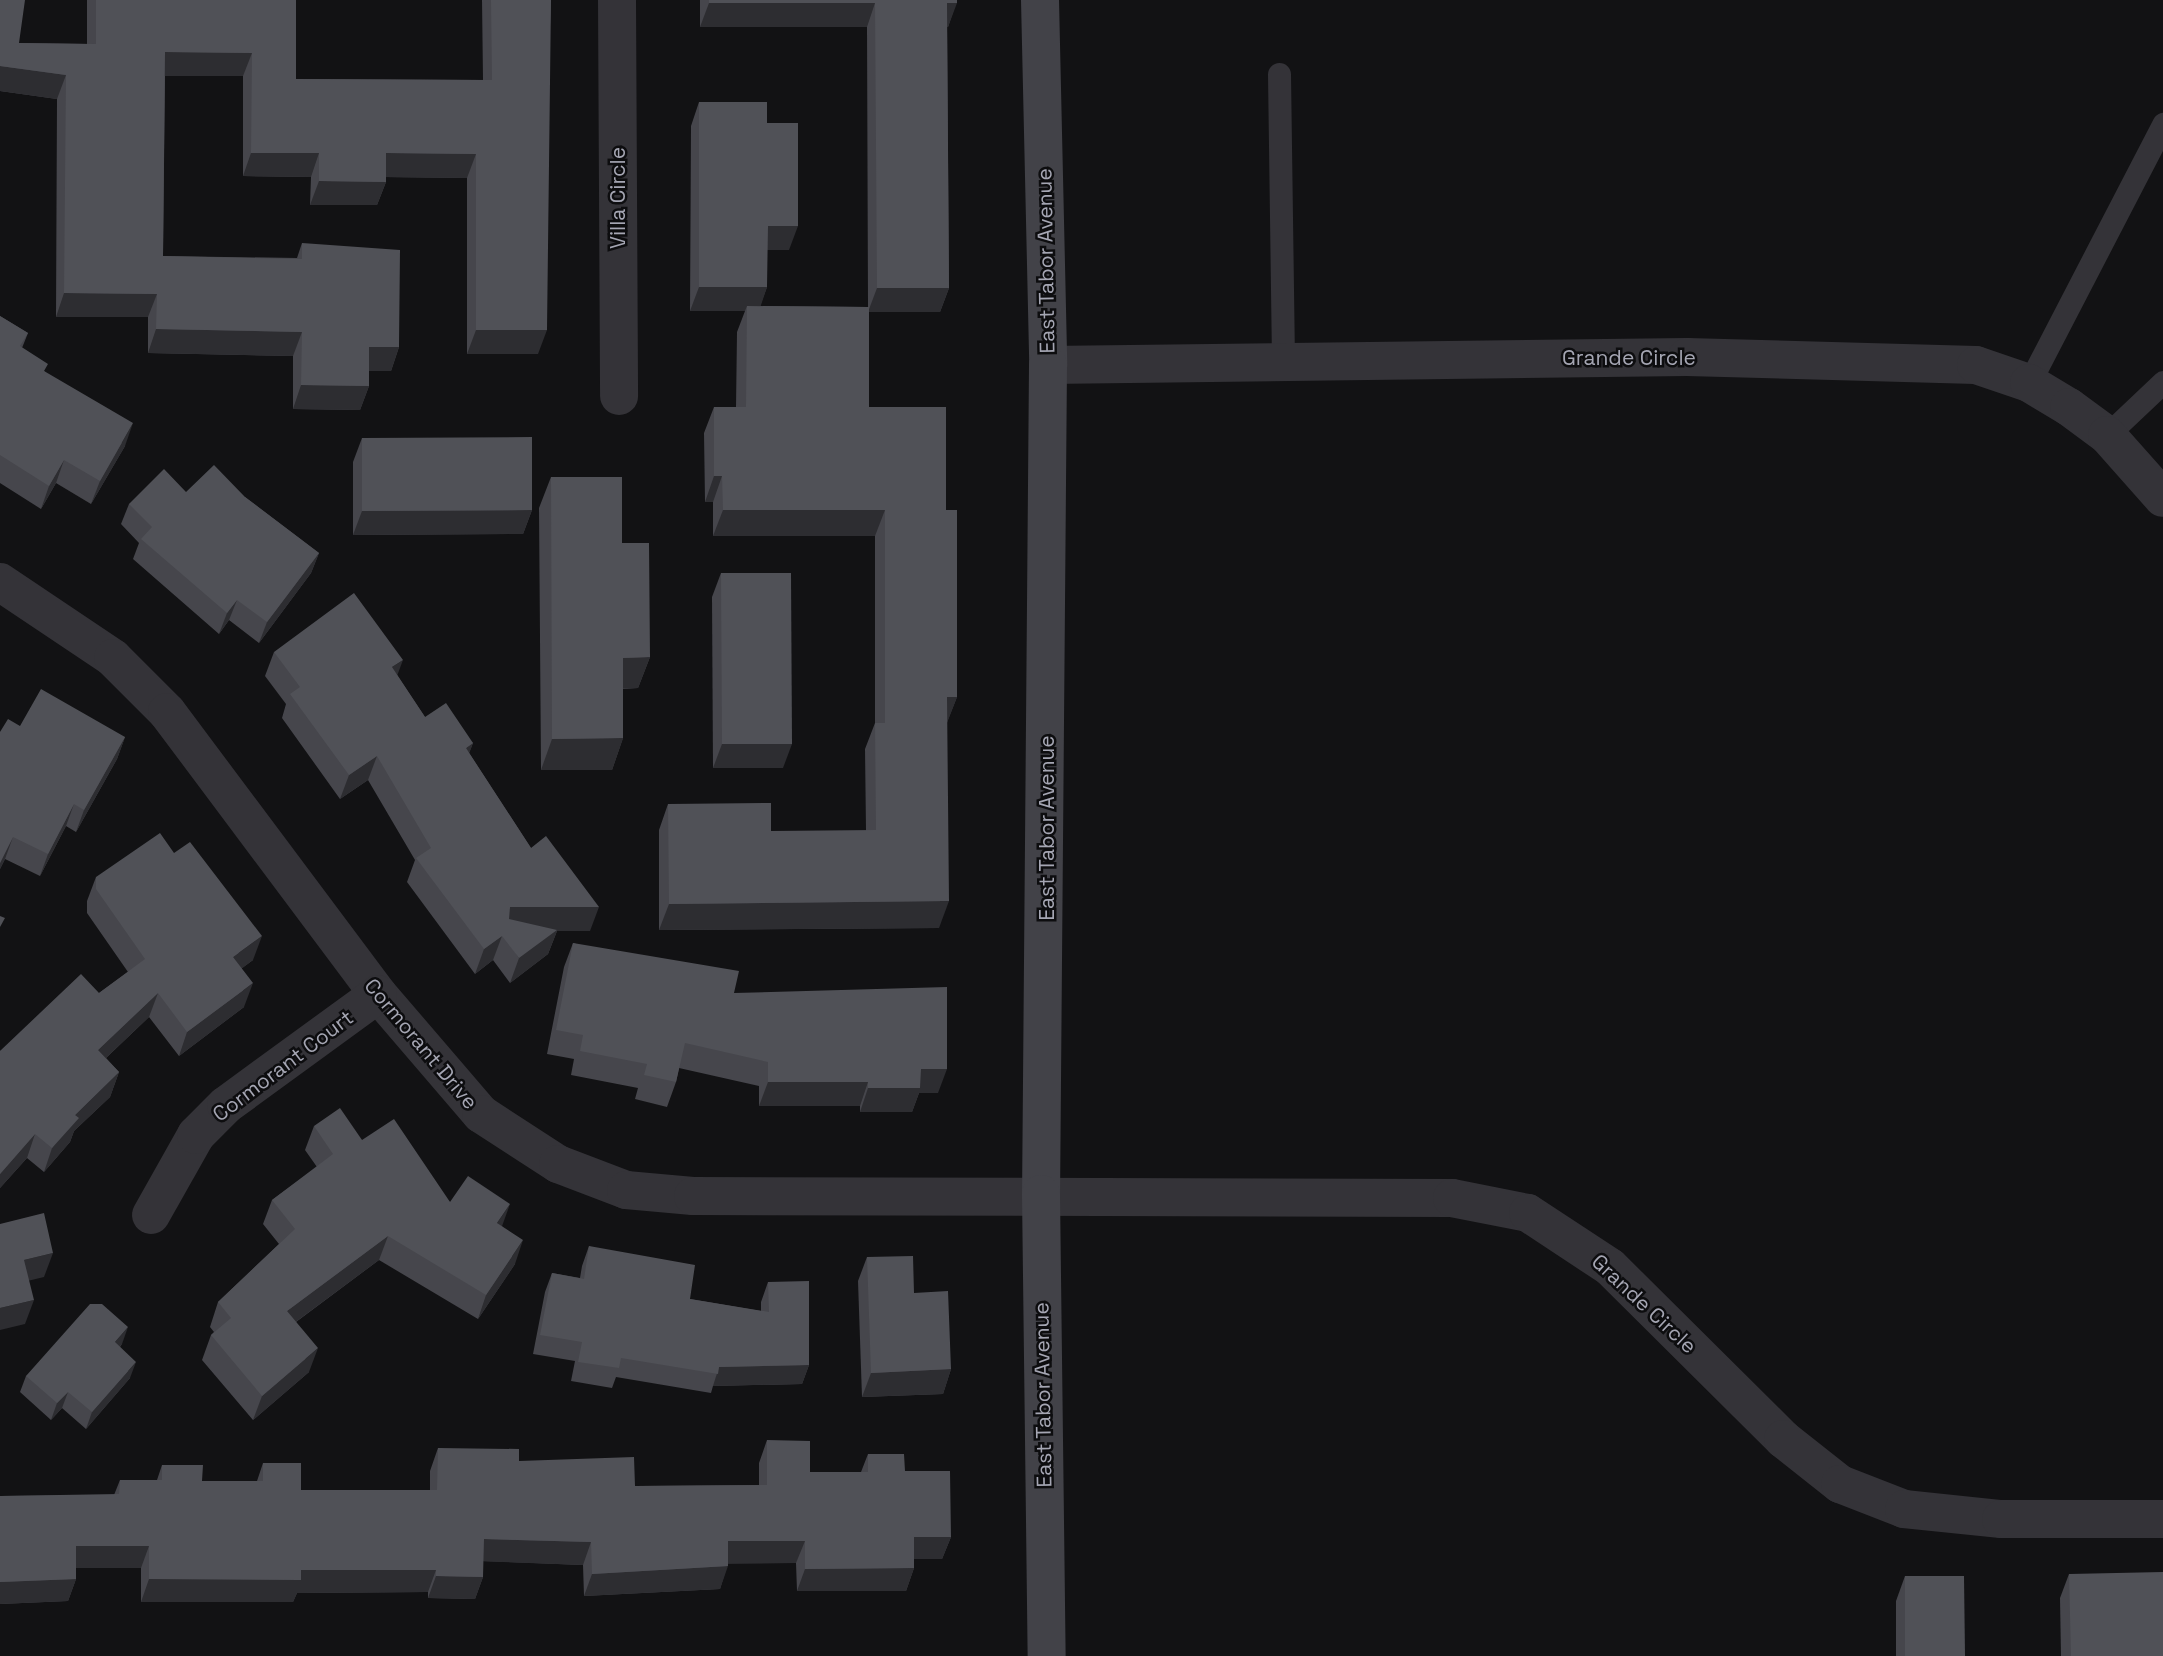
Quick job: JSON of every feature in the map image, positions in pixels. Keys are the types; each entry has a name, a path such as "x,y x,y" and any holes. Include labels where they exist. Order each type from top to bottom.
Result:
{"main road":[{"name":"East Tabor Avenue","path":"1040,0 1048,365 1041,1194 1046,1656"}],"street":[{"name":"Villa Circle","path":"617,0 618,397"},
{"name":"Grande Circle","path":"1048,365 1283,359 1922,360 1976,365 2029,383 2108,435 2163,498"},
{"name":"Cormorant Drive","path":"1,584 113,658 167,712 378,994 481,1114 558,1164 626,1190 693,1196 1041,1194"},
{"name":"Cormorant Court","path":"151,1215 196,1135 226,1105 378,994"},
{"name":"Grande Circle","path":"1041,1194 1452,1198 1528,1213 1610,1267 1783,1439 1840,1484 1904,1509 2001,1520 2163,1519"}],"lane":[{"path":"1279,74 1283,359"},
{"path":"2029,383 2163,124"},
{"path":"2108,435 2163,382"}],"building":[{"path":"0,0 25,0 19,43 96,44 96,0 296,0 296,79 492,80 491,0 551,0 547,330 476,330 476,154 386,153 386,182 319,181 319,153 251,153 252,53 165,52 163,256 302,259 302,243 400,250 399,347 369,347 369,386 301,385 302,332 156,329 157,294 64,293 66,75 0,66"},
{"path":"709,0 957,0 957,3 947,3 949,288 877,288 875,3 709,3"},
{"path":"699,102 767,102 767,123 798,123 798,226 768,226 767,287 699,287"},
{"path":"747,306 869,307 869,407 946,407 946,510 957,510 957,697 947,697 949,901 669,904 668,804 771,803 771,831 876,830 875,723 885,723 885,510 723,510 722,476 714,476 714,407 746,407"},
{"path":"0,316 28,333 20,346 48,364 44,371 133,423 100,481 64,460 49,486 0,455"},
{"path":"532,437 532,510 362,511 362,438"},
{"path":"214,465 245,497 319,553 267,622 237,600 227,613 141,539 152,527 129,504 164,469 186,492"},
{"path":"551,477 622,477 622,543 649,543 650,657 623,658 623,738 552,739"},
{"path":"721,573 791,573 792,744 722,744"},
{"path":"354,593 403,660 392,667 425,717 446,703 473,743 466,748 531,848 546,836 599,907 510,907 509,919 557,930 519,958 502,936 484,949 416,858 431,848 377,756 349,775 290,694 300,687 274,652"},
{"path":"41,689 125,737 84,810 74,804 48,854 13,837 0,863 0,732 8,719 20,726"},
{"path":"160,833 174,853 190,842 262,936 233,957 253,983 187,1032 158,993 98,1050 119,1072 75,1115 79,1118 52,1148 35,1134 0,1174 0,1051 81,974 99,993 145,959 96,889 96,877"},
{"path":"573,943 739,971 734,993 947,987 947,1069 921,1069 920,1088 868,1088 868,1082 768,1082 768,1062 685,1043 676,1082 644,1075 647,1064 580,1051 583,1035 556,1030"},
{"path":"340,1108 362,1140 394,1119 450,1202 468,1176 510,1204 497,1223 523,1240 486,1295 388,1236 287,1311 318,1348 262,1396 211,1335 231,1318 218,1302 295,1229 272,1200 333,1154 314,1126"},
{"path":"44,1213 53,1253 24,1260 34,1300 0,1308 0,1224"},
{"path":"589,1246 695,1265 690,1299 769,1312 768,1282 809,1281 809,1365 719,1367 718,1374 621,1358 619,1368 578,1362 582,1342 540,1335 552,1273 584,1279"},
{"path":"913,1256 914,1293 948,1291 951,1369 871,1373 867,1257"},
{"path":"90,1304 102,1304 128,1327 115,1342 136,1362 92,1412 68,1392 57,1403 26,1376"},
{"path":"767,1440 810,1441 810,1472 868,1472 868,1454 904,1454 905,1471 950,1471 951,1537 914,1537 914,1568 805,1569 805,1541 728,1541 728,1566 592,1574 591,1542 484,1539 483,1577 436,1576 436,1570 301,1570 301,1580 149,1579 149,1546 76,1546 76,1579 0,1582 0,1496 119,1494 120,1480 162,1480 162,1465 203,1465 202,1481 263,1481 263,1463 301,1463 301,1490 437,1490 438,1448 519,1449 519,1461 634,1457 635,1486 767,1485"},
{"path":"2163,1572 2163,1656 2071,1656 2069,1574"},
{"path":"1905,1576 1964,1576 1965,1656 1905,1656"}]}
